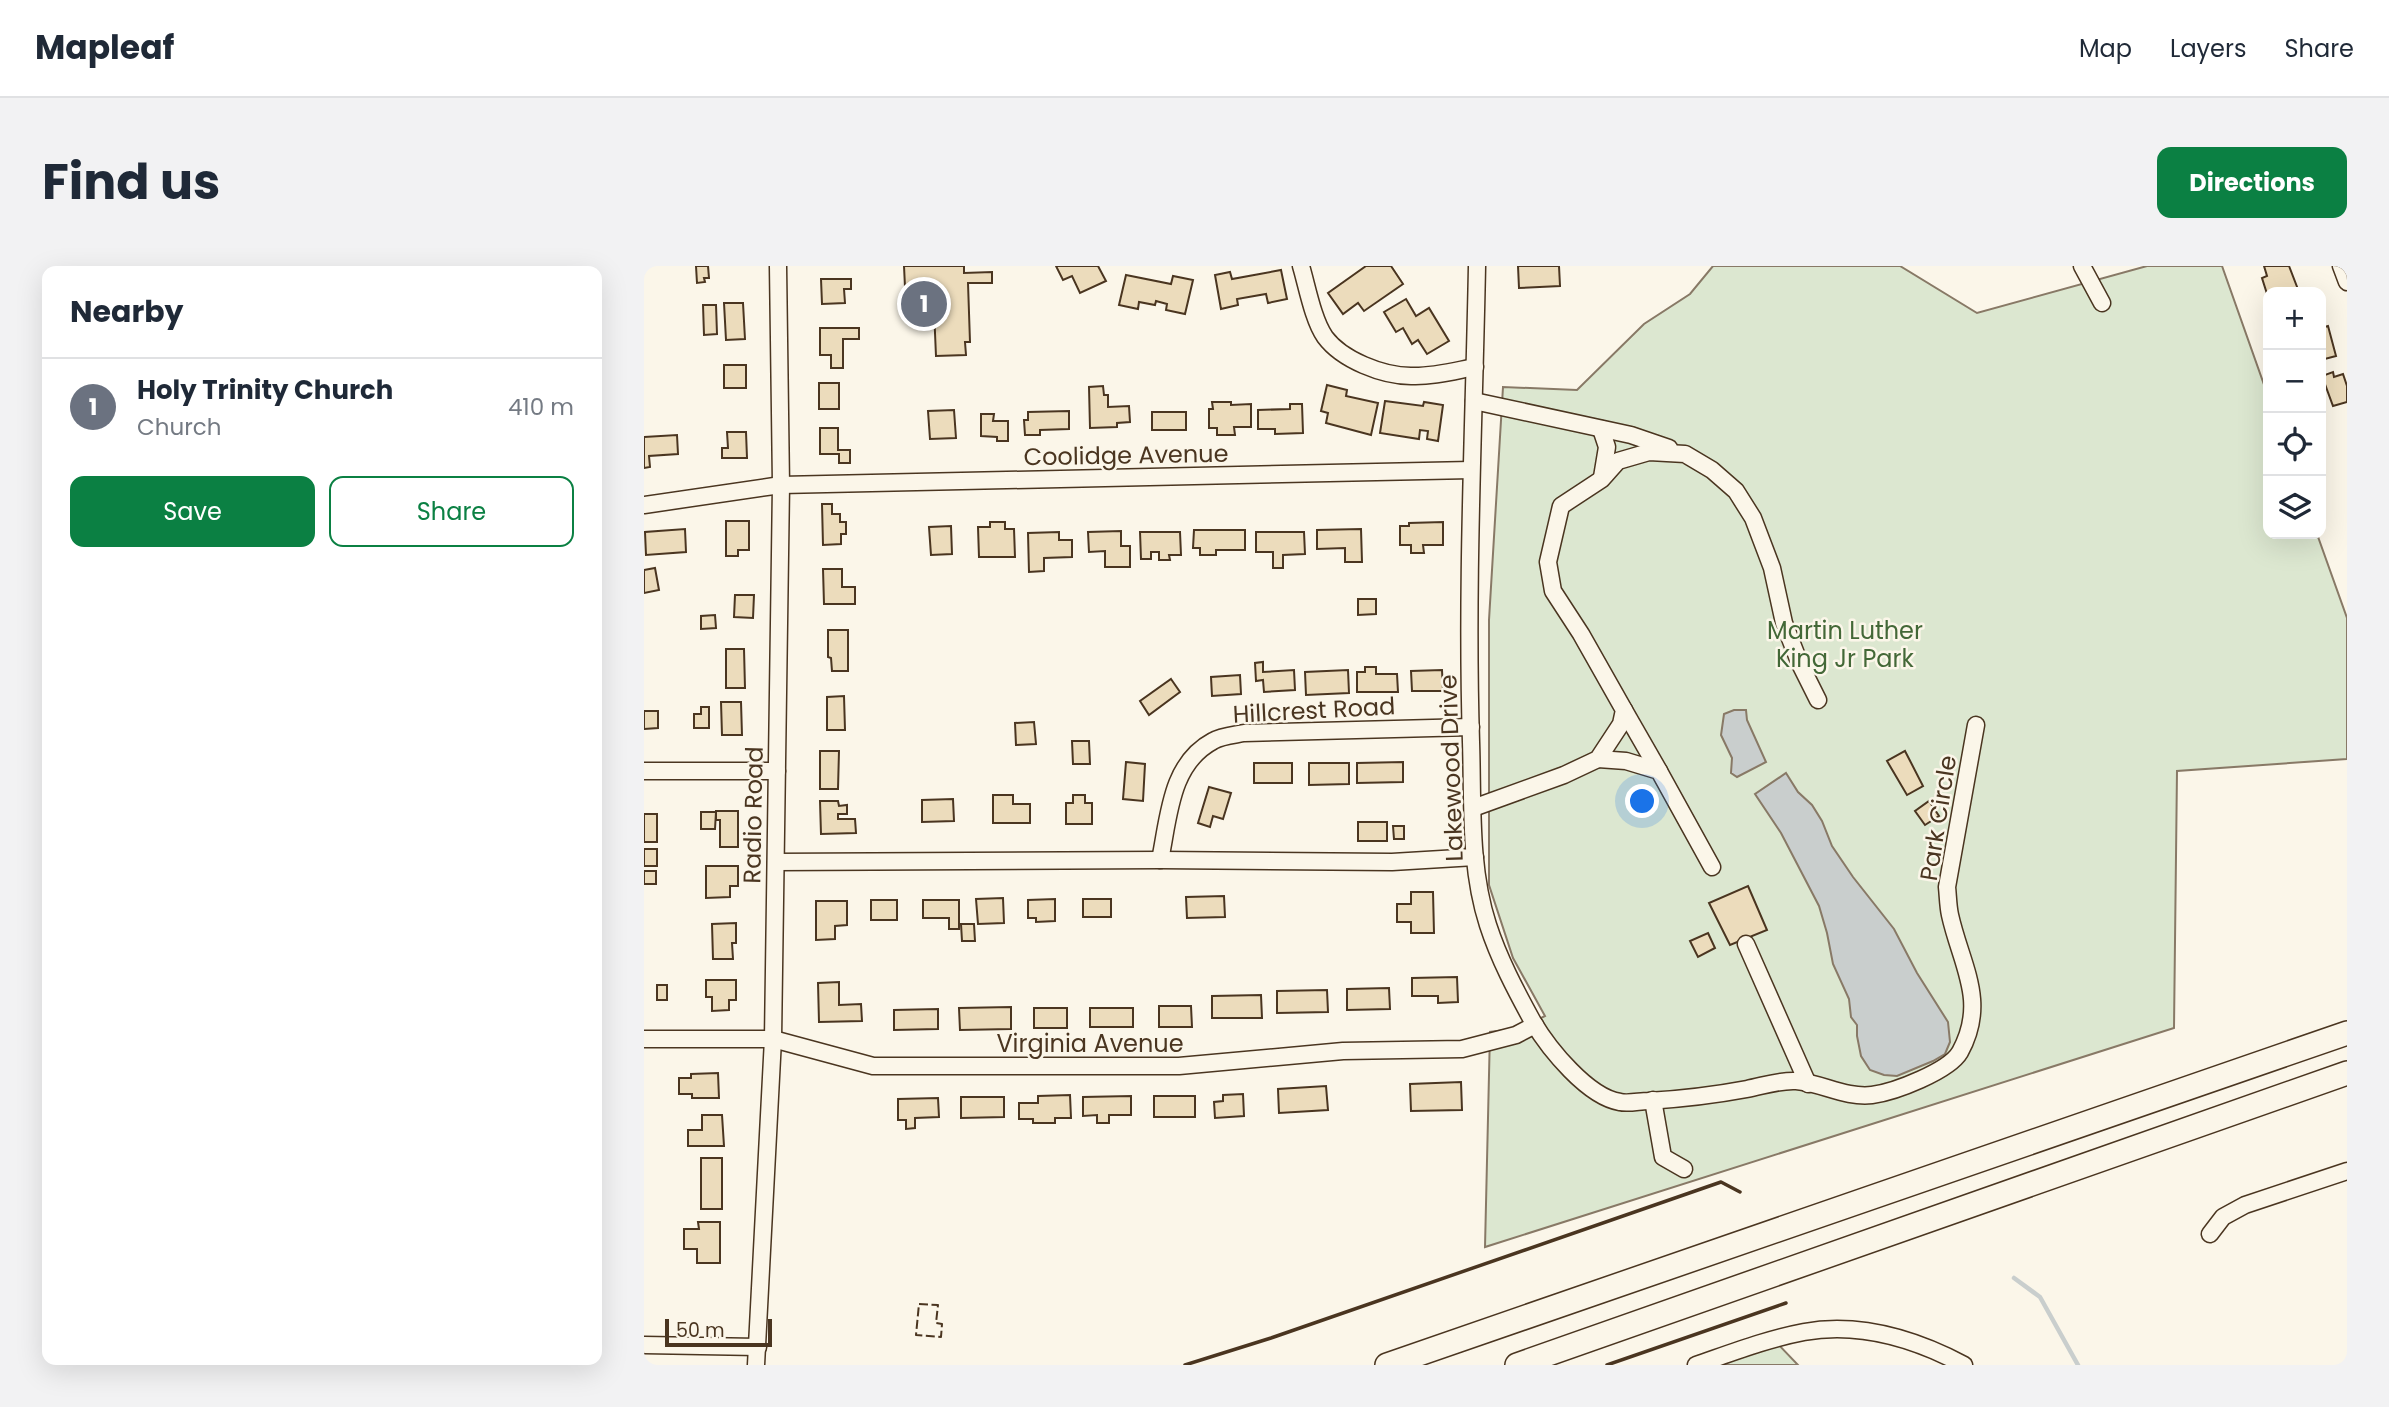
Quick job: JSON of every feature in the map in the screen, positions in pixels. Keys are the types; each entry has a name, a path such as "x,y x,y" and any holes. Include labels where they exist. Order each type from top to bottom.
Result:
{"highway":[{"path":"1387,1365 2347,1032"},
{"path":"1517,1365 2347,1073"}],"street":[{"name":"Radio Road","path":"756,1365 773,1039 781,485 778,266"},
{"path":"1302,266 1324,335 1336,349 1385,372 1410,376 1475,368"},
{"name":"Lakewood Drive","path":"1477,266 1469,623 1475,857 1487,923 1504,966 1535,1025 1569,1069 1597,1093 1620,1102 1653,1100"},
{"path":"2082,266 2102,303"},
{"path":"2341,266 2347,282"},
{"path":"1474,401 1631,435 1685,454 1712,470 1736,491 1754,519 1772,568 1784,623 1818,700"},
{"path":"1601,429 1607,447 1602,479"},
{"path":"1685,454 1648,452 1618,461 1602,479 1560,506 1548,562 1553,591 1581,634 1712,867"},
{"name":"Coolidge Avenue","path":"644,505 781,485 1471,470"},
{"path":"1598,759 1621,724 1624,710"},
{"name":"Park Circle","path":"1653,1100 1796,1081 1844,1094 1874,1095 1910,1084 1957,1057 1974,1009 1972,989 1950,914 1947,887 1976,725"},
{"name":"Hillcrest Road","path":"1160,860 1175,786 1189,758 1214,740 1244,733 1471,727"},
{"path":"1473,808 1564,775 1598,759 1626,761 1658,771"},
{"path":"644,771 777,771"},
{"path":"776,862 1392,862 1475,857"},
{"path":"1746,944 1808,1084"},
{"name":"Virginia Avenue","path":"644,1039 773,1039 873,1066 1179,1066 1343,1051 1462,1049 1516,1035 1535,1025"},
{"path":"1653,1100 1663,1157 1684,1169"},
{"path":"2210,1234 2223,1217 2245,1205 2347,1171"},
{"path":"1696,1365 1805,1332 1849,1329 1893,1336 1935,1350 1964,1365"},
{"path":"644,1345 758,1347"}],"green space":[{"name":"Martin Luther King Jr Park","path":"1713,266 1900,266 1977,313 2147,266 2222,266 2263,382 2263,539 2319,539 2347,618 2347,759 2177,771 2174,1028 1485,1247 1490,1032 1521,1028 1545,1016 1513,958 1489,885 1489,620 1503,387 1577,390 1644,324 1690,294"},
{"path":"1774,1340 1798,1365 1704,1365"}],"shaded area":[{"path":"1734,710 1746,710 1747,720 1766,762 1737,777 1731,773 1732,758 1721,735 1724,714"},
{"path":"1786,773 1798,792 1812,805 1832,846 1853,877 1894,929 1917,973 1948,1022 1950,1042 1945,1054 1933,1061 1897,1076 1870,1070 1861,1056 1857,1025 1851,1017 1849,999 1833,964 1819,906 1781,833 1755,794"}],"building":[{"path":"696,266 708,266 709,278 704,278 705,282 697,283"},
{"path":"904,266 964,266 964,273 992,272 992,283 968,283 970,342 965,342 966,355 936,356 933,286 905,287"},
{"path":"1056,266 1098,266 1106,281 1080,293 1072,276 1063,280"},
{"path":"1366,266 1391,266 1403,284 1364,311 1358,303 1343,314 1328,293"},
{"path":"1518,266 1559,266 1560,286 1519,288"},
{"path":"2264,266 2289,266 2297,287 2265,287 2262,278 2267,276"},
{"path":"1281,270 1287,299 1268,303 1266,294 1237,299 1238,305 1221,309 1215,275 1230,272 1232,279"},
{"path":"1126,275 1171,284 1173,276 1193,280 1185,314 1166,310 1167,304 1156,301 1155,305 1139,302 1138,309 1119,305"},
{"path":"821,279 851,279 851,289 844,289 845,303 822,304"},
{"path":"1406,299 1416,316 1429,308 1449,341 1427,354 1418,340 1412,344 1403,328 1396,332 1384,312"},
{"path":"724,303 743,303 745,339 726,340"},
{"path":"703,305 716,305 717,334 704,335"},
{"path":"2326,327 2336,356 2326,359 2326,350"},
{"path":"820,328 859,328 859,339 843,339 843,368 831,368 831,355 820,355"},
{"path":"724,365 746,365 746,388 724,388"},
{"path":"2333,372 2334,377 2343,374 2347,386 2347,402 2333,406 2326,387 2326,375"},
{"path":"819,383 839,383 839,409 819,409"},
{"path":"1327,385 1347,390 1346,396 1378,403 1371,435 1326,423 1328,413 1321,411"},
{"path":"1103,386 1104,395 1108,395 1108,407 1129,406 1130,422 1117,423 1117,427 1090,428 1089,387"},
{"path":"1385,401 1423,406 1424,402 1443,405 1438,441 1427,439 1428,431 1420,430 1419,439 1380,433"},
{"path":"1212,402 1251,404 1251,427 1234,427 1235,435 1217,435 1217,428 1209,428 1209,409 1213,409"},
{"path":"1290,404 1302,404 1303,433 1275,434 1275,429 1258,429 1258,410 1290,409"},
{"path":"954,410 956,438 930,439 928,411"},
{"path":"1069,411 1069,429 1040,430 1040,435 1025,435 1024,420 1028,420 1028,412"},
{"path":"1152,412 1186,412 1186,430 1152,430"},
{"path":"981,414 994,414 993,421 1008,421 1008,441 981,436"},
{"path":"820,428 838,428 838,450 850,450 850,463 839,463 839,454 820,454"},
{"path":"727,432 746,432 747,458 722,458 722,448 728,448"},
{"path":"677,435 678,454 649,456 650,467 644,468 644,437"},
{"path":"822,504 832,504 832,514 840,514 840,522 846,522 846,534 841,534 841,544 823,545"},
{"path":"726,521 749,521 749,550 738,550 738,556 726,556"},
{"path":"990,522 1005,522 1005,529 1014,529 1015,557 979,557 978,527 990,527"},
{"path":"1443,522 1443,545 1423,545 1424,553 1411,553 1411,545 1400,545 1400,526 1409,526 1409,523"},
{"path":"951,526 952,554 931,555 929,527"},
{"path":"685,529 686,552 646,555 645,532"},
{"path":"1361,529 1362,562 1345,562 1345,548 1317,549 1317,530"},
{"path":"1194,530 1245,530 1245,550 1216,550 1216,555 1200,555 1200,548 1193,548"},
{"path":"1121,531 1121,546 1130,546 1130,567 1105,567 1105,551 1089,552 1088,532"},
{"path":"1059,532 1059,540 1072,540 1072,557 1044,558 1044,571 1029,572 1028,533"},
{"path":"1140,532 1180,532 1181,555 1169,555 1170,560 1159,560 1159,552 1151,552 1151,559 1141,559"},
{"path":"1256,532 1304,532 1305,554 1283,555 1283,568 1273,568 1273,552 1256,552"},
{"path":"655,568 659,590 644,593 644,570"},
{"path":"823,569 842,569 842,587 855,587 855,604 824,604"},
{"path":"735,595 754,595 753,618 734,617"},
{"path":"1358,599 1376,599 1376,614 1358,615"},
{"path":"715,615 716,628 701,629 701,616"},
{"path":"828,630 848,630 848,671 832,671 831,658 828,657"},
{"path":"726,649 744,649 745,688 726,688"},
{"path":"1263,662 1263,672 1294,670 1295,690 1264,692 1263,680 1256,681 1255,663"},
{"path":"1365,667 1376,667 1376,674 1397,674 1398,692 1357,692 1357,672 1365,672"},
{"path":"1348,670 1349,693 1306,695 1305,672"},
{"path":"1442,670 1443,691 1412,691 1411,671"},
{"path":"1240,675 1241,694 1212,696 1211,677"},
{"path":"1171,679 1180,692 1149,715 1140,701"},
{"path":"844,696 845,730 827,730 827,697"},
{"path":"721,702 741,702 742,735 722,735"},
{"path":"701,707 709,707 709,728 694,728 694,714 701,714"},
{"path":"644,711 658,711 658,728 644,729"},
{"path":"1034,722 1036,744 1016,745 1015,723"},
{"path":"1072,741 1089,741 1090,764 1073,764"},
{"path":"820,751 839,751 838,789 820,789"},
{"path":"1905,751 1923,786 1907,795 1887,761"},
{"path":"1126,762 1145,764 1143,801 1123,799"},
{"path":"1403,762 1403,782 1357,783 1357,763"},
{"path":"1254,763 1292,763 1292,783 1254,783"},
{"path":"1309,763 1349,763 1349,784 1309,785"},
{"path":"1209,787 1231,793 1223,819 1213,816 1210,827 1198,823"},
{"path":"993,795 1013,795 1013,804 1030,804 1030,823 993,823"},
{"path":"1073,795 1085,795 1085,803 1092,803 1092,824 1066,824 1066,803 1073,803"},
{"path":"953,799 954,821 922,822 922,800"},
{"path":"820,801 838,801 839,806 847,805 847,814 838,814 838,819 855,819 856,833 821,834"},
{"path":"1929,801 1939,816 1925,825 1915,811"},
{"path":"716,811 738,811 738,847 720,847 720,820 716,820"},
{"path":"701,812 716,812 715,829 701,829"},
{"path":"644,814 657,814 657,842 644,842"},
{"path":"1358,822 1387,822 1387,841 1358,841"},
{"path":"1393,826 1404,826 1404,839 1394,839"},
{"path":"644,849 657,849 657,866 644,866"},
{"path":"706,866 738,866 738,886 730,886 730,897 706,898"},
{"path":"644,871 656,871 656,884 644,884"},
{"path":"1748,886 1767,930 1730,945 1709,903"},
{"path":"1411,892 1433,892 1434,933 1411,933 1411,922 1397,922 1397,904 1411,904"},
{"path":"1224,896 1225,917 1187,918 1186,897"},
{"path":"1003,898 1004,923 978,924 976,899"},
{"path":"1055,899 1055,921 1036,922 1036,918 1028,918 1028,900"},
{"path":"1083,899 1111,899 1111,917 1083,917"},
{"path":"871,900 897,900 897,920 871,920"},
{"path":"923,900 959,900 959,929 949,929 949,918 923,918"},
{"path":"816,901 847,901 847,925 835,926 835,939 816,940"},
{"path":"736,923 736,943 732,943 733,959 713,959 712,924"},
{"path":"961,924 974,924 975,941 962,941"},
{"path":"1708,933 1715,948 1698,957 1690,941"},
{"path":"1457,977 1458,1002 1438,1003 1438,996 1412,996 1412,978"},
{"path":"706,980 736,980 736,1000 729,1000 729,1010 712,1011 712,997 706,997"},
{"path":"839,982 839,1005 861,1004 862,1021 819,1022 818,983"},
{"path":"657,985 667,985 667,1000 657,1000"},
{"path":"1389,988 1390,1009 1347,1010 1347,989"},
{"path":"1327,990 1328,1012 1277,1013 1277,991"},
{"path":"1261,995 1262,1018 1212,1018 1212,996"},
{"path":"1159,1006 1191,1006 1192,1027 1159,1027"},
{"path":"1011,1007 1011,1029 960,1030 959,1008"},
{"path":"1034,1008 1067,1008 1067,1028 1034,1028"},
{"path":"1090,1008 1133,1008 1133,1027 1090,1027"},
{"path":"938,1009 938,1029 894,1030 894,1010"},
{"path":"718,1073 719,1098 692,1098 692,1094 679,1094 679,1078 691,1078 691,1074"},
{"path":"1461,1082 1462,1110 1411,1111 1410,1084"},
{"path":"1326,1086 1328,1110 1279,1113 1278,1089"},
{"path":"1243,1094 1244,1116 1215,1118 1214,1102 1223,1101 1223,1095"},
{"path":"1070,1095 1071,1118 1055,1118 1055,1123 1033,1123 1033,1119 1019,1119 1019,1103 1038,1103 1038,1096"},
{"path":"1131,1096 1131,1115 1109,1115 1109,1123 1097,1123 1097,1115 1083,1116 1083,1097"},
{"path":"1154,1096 1195,1096 1195,1117 1154,1117"},
{"path":"961,1097 1004,1097 1004,1117 961,1118"},
{"path":"938,1098 939,1117 915,1118 915,1128 906,1129 906,1120 898,1120 898,1099"},
{"path":"702,1115 722,1115 724,1146 688,1146 688,1130 702,1130"},
{"path":"701,1158 722,1158 722,1209 701,1209"},
{"path":"698,1222 720,1222 720,1263 697,1263 697,1249 684,1249 684,1229 699,1229"}],"waterway":[{"path":"2014,1278 2040,1297 2078,1365"}],"fence":[{"path":"919,1304 938,1305 936,1323 942,1324 941,1337 916,1335 919,1304"}],"wall":[{"path":"1185,1365 1271,1338 1721,1182 1740,1192"},
{"path":"1607,1365 1786,1303"}],"place":[{"name":"Holy Trinity Church","path":"924,304"}]}
